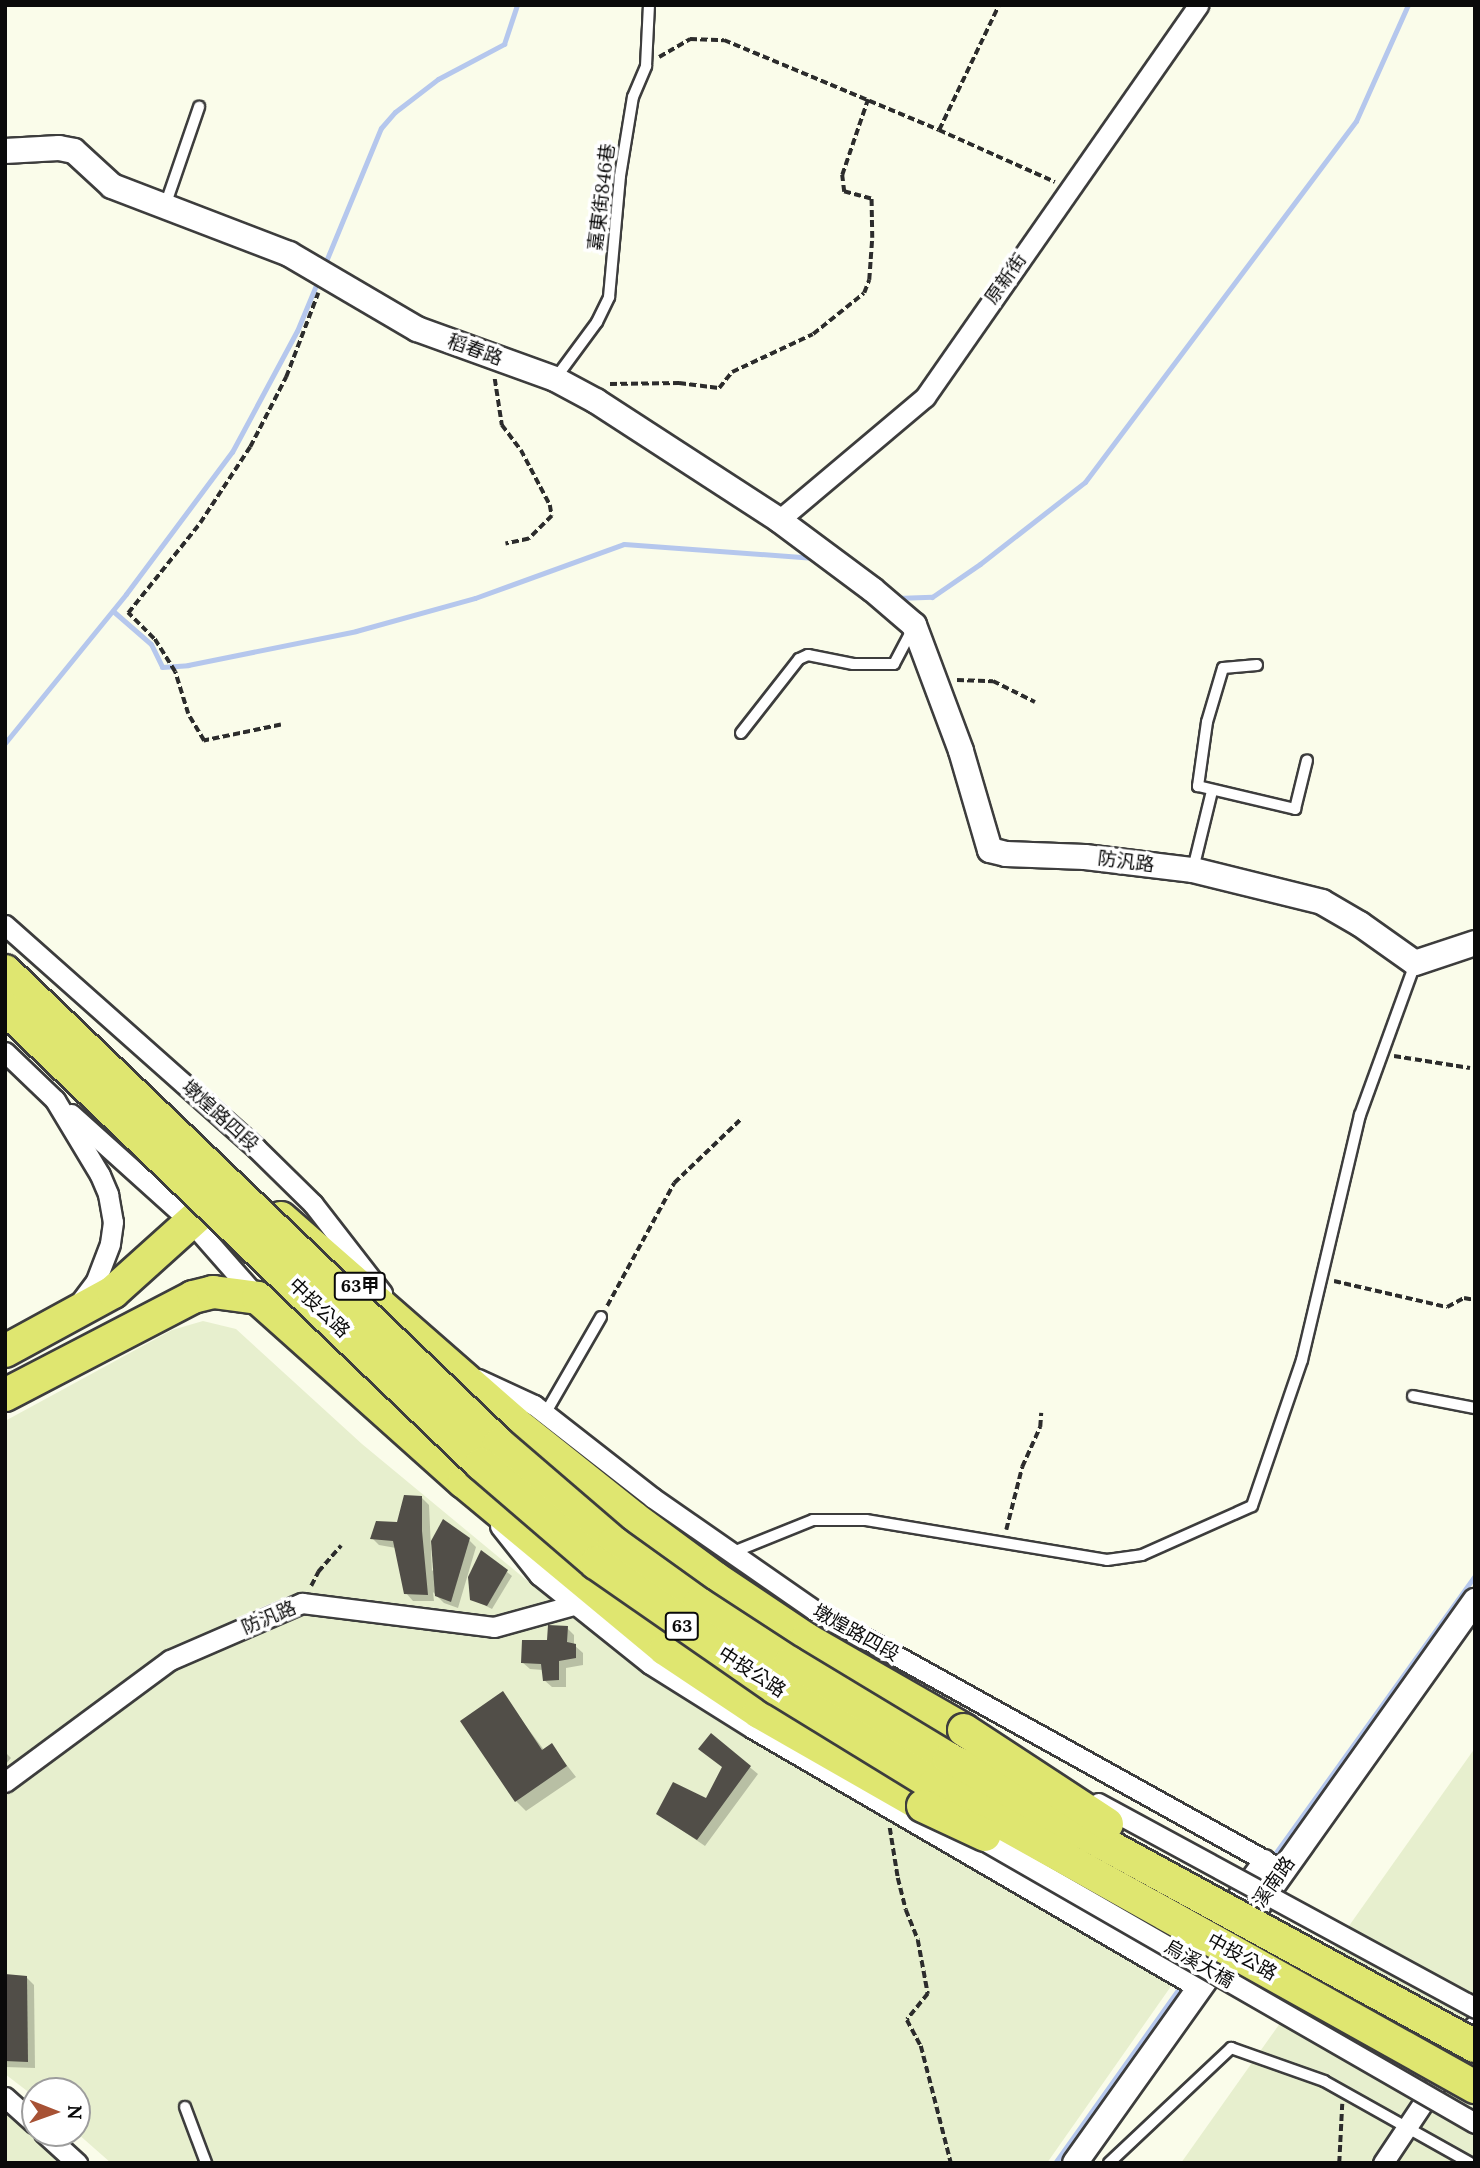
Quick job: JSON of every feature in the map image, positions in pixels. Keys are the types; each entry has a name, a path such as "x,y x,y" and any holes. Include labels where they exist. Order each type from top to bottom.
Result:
{"main road":[{"name":"中投公路","path":"5,971 499,1444 625,1550 699,1604 790,1663 949,1759 1475,2046"},
{"name":"中投公路","path":"5,1007 481,1464 596,1563 764,1681 934,1785 1475,2087"},
{"name":"63甲","path":"5,1351 130,1280 203,1211 237,1202 257,1205 275,1213 450,1366 612,1501 715,1578 806,1639 964,1730"},
{"path":"5,1395 193,1297 213,1292 258,1298 464,1482 665,1649 759,1712 923,1806 1086,1884 1475,2104"},
{"path":"964,1730 1129,1838 1475,2027"}],"street":[{"name":"原新街","path":"779,520 925,397 1198,5"},
{"name":"稻春路","path":"5,151 59,148 74,152 112,186 289,254 417,329 555,379 596,401 779,520 873,590 914,625"},
{"name":"防汎路","path":"914,625 961,751 990,850 1006,854 1086,857 1193,870 1322,902 1360,924 1415,963"},
{"name":"墩煌路四段","path":"5,925 246,1139 313,1204 410,1331"},
{"path":"1415,963 1475,943"},
{"path":"5,1052 190,1221 258,1298"},
{"path":"55,1100 100,1175 108,1194 113,1222 104,1265 96,1281 68,1317"},
{"name":"墩煌路四段","path":"450,1366 534,1405 653,1498 814,1610 1273,1864"},
{"path":"464,1482 539,1575 650,1664 891,1809 1189,1982"},
{"name":"溪南路","path":"1075,2163 1189,1982 1273,1864 1475,1601"},
{"name":"防汎路","path":"5,1782 170,1660 302,1603 494,1627 574,1605"},
{"path":"964,1730 1475,2008"},
{"name":"烏溪大橋","path":"923,1806 1475,2123"},
{"path":"1383,2163 1475,2027"},
{"path":"5,2097 21,2111"},
{"path":"59,2147 76,2163"}],"lane":[{"name":"嘉東街846巷","path":"555,379 597,322 609,297 620,176 633,97 646,66 649,5"},
{"path":"165,206 199,107"},
{"path":"741,733 799,659 808,655 853,664 894,664 914,625"},
{"path":"1257,665 1223,668 1207,722 1198,786 1295,809 1307,760"},
{"path":"1193,870 1212,791"},
{"path":"731,1554 813,1520 866,1520 1107,1560 1142,1555 1252,1506 1303,1360 1360,1115 1415,963"},
{"path":"545,1413 601,1317"},
{"path":"1413,1396 1475,1408"},
{"path":"1109,2163 1231,2048 1324,2081 1470,2163"},
{"path":"185,2107 206,2163"}],"path":[{"path":"939,130 999,5"},
{"path":"646,66 690,39 724,40 867,99 1068,188"},
{"path":"596,401 610,385 620,382 679,383 719,388 732,372 813,334 864,293 871,252 872,199 844,192 842,175 867,99"},
{"path":"281,724 204,741 188,714 175,672 154,639 128,613 200,523 250,447 286,377 325,274"},
{"path":"492,356 502,425 521,450 550,505 552,516 529,539 506,544"},
{"path":"934,679 993,681 1035,702"},
{"path":"1382,1054 1470,1068"},
{"path":"601,1317 674,1183 742,1118"},
{"path":"1322,1278 1447,1307 1464,1298 1475,1300"},
{"path":"1003,1542 1022,1466 1040,1427 1041,1413"},
{"path":"302,1603 318,1572 341,1546"},
{"path":"891,1809 890,1840 906,1910 918,1940 928,1994 907,2020 921,2046 951,2163"},
{"path":"1339,2163 1342,2091"}],"green space":[{"path":"203,1321 236,1329 362,1444 536,1588 666,1683 1174,1982 1047,2163 111,2163 91,2145 91,2077 21,2077 21,2086 5,2074 5,1421 172,1330"},
{"path":"1475,1748 1475,2163 1181,2163"},
{"path":"5,2112 21,2125 21,2147 48,2147 67,2163 5,2163"}],"building":[{"path":"404,1495 422,1496 422,1531 428,1595 404,1594 393,1541 370,1539 376,1521 397,1522"},
{"path":"443,1519 470,1538 451,1602 435,1596 431,1541"},
{"path":"481,1550 508,1570 487,1606 470,1600 468,1577"},
{"path":"548,1625 568,1626 567,1642 576,1644 576,1658 559,1661 559,1680 543,1681 541,1664 521,1663 522,1640 547,1640"},
{"path":"503,1691 542,1750 552,1743 567,1766 515,1802 460,1721"},
{"path":"711,1733 751,1766 697,1840 656,1814 673,1782 706,1798 722,1767 698,1749"},
{"path":"5,1974 27,1976 28,2062 5,2061"}],"waterway":[{"path":"324,266 381,128 395,112 438,79 504,44 517,5"},
{"path":"896,598 932,597 980,564 1085,482 1356,121 1408,5"},
{"path":"5,743 126,594 232,452 297,331 319,278"},
{"path":"113,611 151,644 162,667 188,665 356,631 475,598 624,544 814,558"},
{"path":"1272,1858 1475,1575"},
{"path":"1055,2163 1207,1949"}]}
